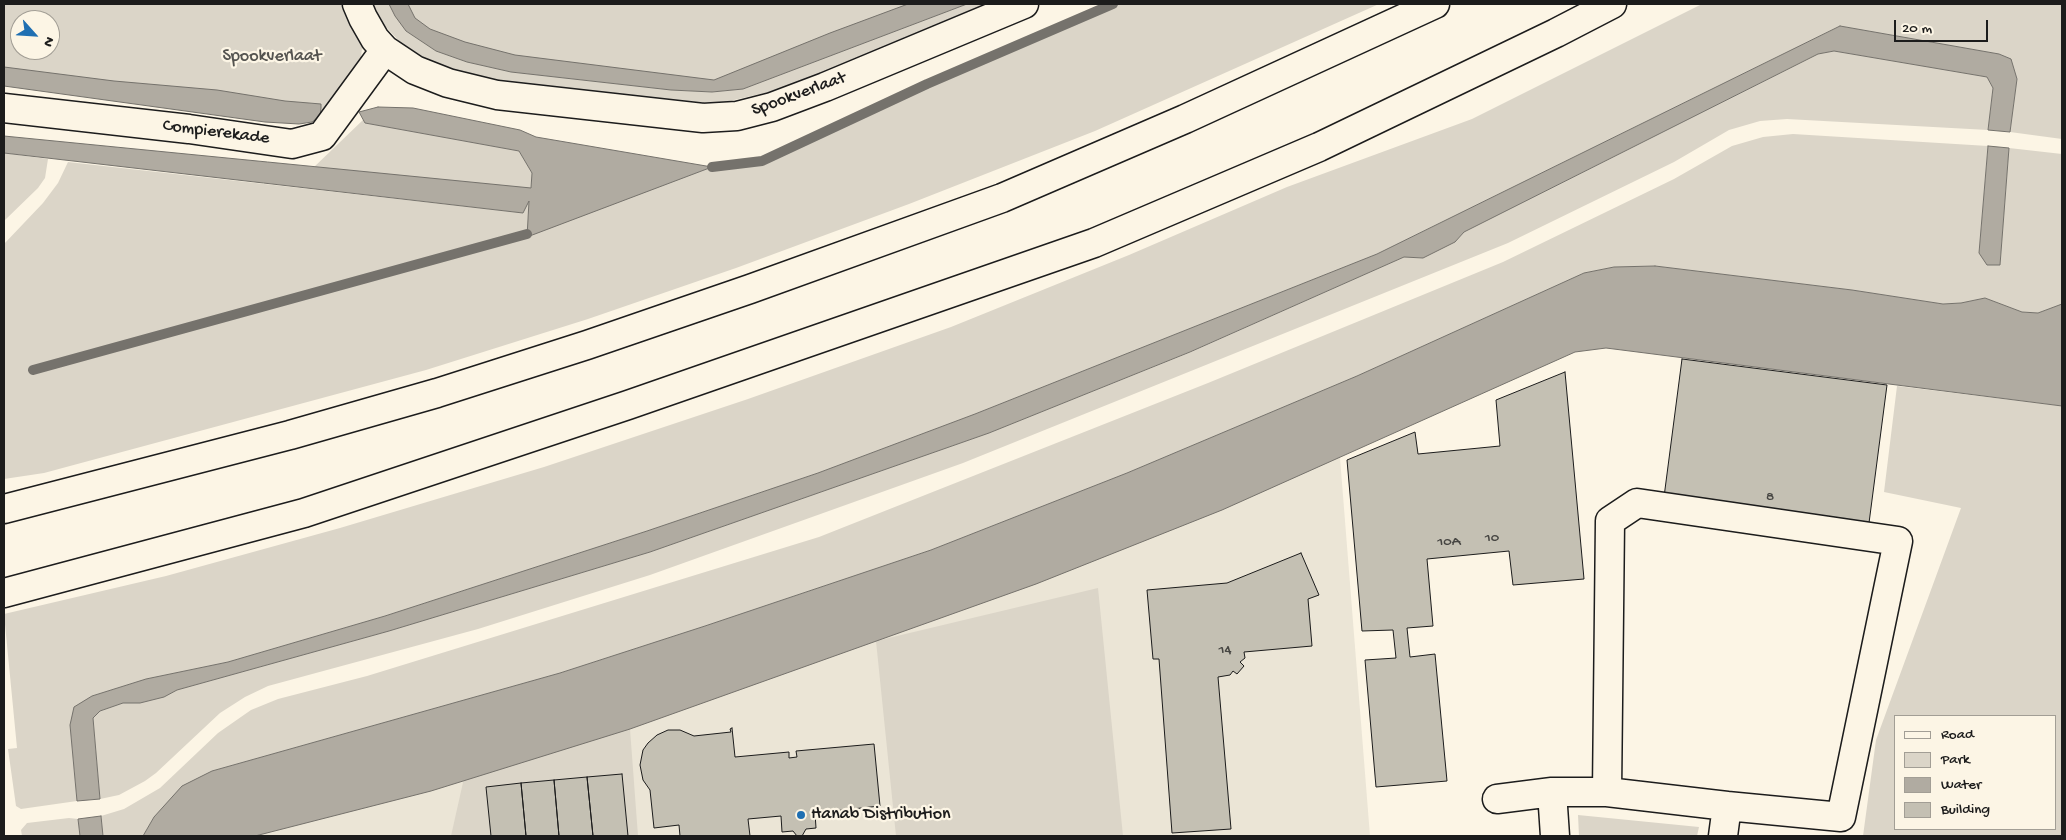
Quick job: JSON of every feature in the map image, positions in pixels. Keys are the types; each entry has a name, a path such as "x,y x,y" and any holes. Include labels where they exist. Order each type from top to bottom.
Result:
{"main road":[{"name":"Spookverlaat","path":"357,4 375,39 385,50 423,73 448,83 497,95 703,118 737,116 772,107 825,87 1024,4"},
{"path":"4,508 281,438 437,393 587,345 759,286 1002,198 1186,119 1435,4"},
{"path":"4,593 304,513 628,405 1094,243 1319,147 1612,4"},
{"name":"Compierekade","path":"4,108 189,129 292,144 322,136 385,50"},
{"path":"1496,799 1552,792 1607,792 1841,817 1898,542 1637,503 1610,521 1607,792"},
{"path":"1552,792 1555,836"},
{"path":"1723,836 1727,806"}],"shaded area":[{"path":"1337,420 1370,836 230,836"}],"green space":[{"name":"Spookverlaat","path":"4,4 934,4 713,83 516,63 406,31 436,51 467,62 511,72 671,90 712,92 743,89 967,4 1005,4 789,90 773,91 721,103 682,103 500,85 438,66 401,43 384,25 359,37 362,47 361,59 320,116 321,104 307,103 299,115 4,70"},
{"path":"1113,4 1379,4 1095,131 909,204 736,268 588,319 426,370 44,473 4,479 4,244 43,203 58,183 68,162 523,213 529,199 527,234 712,167 762,161 927,84"},
{"path":"1702,4 2062,4 2062,139 2010,132 2017,79 2010,59 1999,54 1840,26 1377,254 975,414 818,473 385,616 228,662 146,679 92,696 70,724 77,801 21,809 16,806 8,749 17,748 4,614 166,576 340,528 544,467 748,399 951,327 1129,255 1287,187 1472,119"},
{"path":"1834,51 1987,77 1993,88 1988,130 1787,119 1760,121 1729,130 1674,162 1508,243 963,463 650,575 478,629 268,686 245,697 220,713 145,781 119,795 100,799 93,718 100,711 123,703 140,703 164,697 177,690 389,631 650,552 989,433 1191,352 1404,257 1423,258 1455,242 1464,232 1818,54"},
{"path":"364,119 365,123 519,151 532,173 531,189 313,168"},
{"path":"1793,134 1988,146 1979,253 1988,265 2000,265 2009,148 2062,154 2062,304 2038,313 2022,312 1985,298 1961,303 1943,304 1852,290 1655,266 1614,267 1584,273 1357,376 1127,473 931,550 560,673 212,771 154,817 143,836 103,836 101,816 124,809 160,788 218,733 251,710 278,699 367,676 819,537 1208,383 1503,262 1674,179 1732,146 1763,137"},
{"path":"4,153 48,159 45,178 38,188 4,221"},
{"path":"1897,386 2062,406 2062,836 1863,836 1876,740 1961,508 1884,492"},
{"path":"1098,588 1123,836 896,836 876,641"},
{"path":"630,729 638,836 451,836 464,778"},
{"path":"1578,815 1699,827 1697,836 1579,836"},
{"path":"69,818 78,819 80,836 22,836 21,830 27,823"}],"water":[{"path":"389,4 408,4 415,18 430,29 465,42 515,55 714,80 908,4 967,4 743,89 712,92 671,90 511,72 467,62 436,51 406,31"},
{"path":"1840,26 1999,54 2011,59 2017,79 2010,132 1988,130 1993,88 1987,77 1834,51 1818,54 1464,232 1455,242 1423,258 1404,257 1190,352 989,433 650,552 389,631 177,690 164,697 140,703 123,703 100,711 93,718 100,799 77,801 70,725 74,707 92,696 146,679 228,662 385,616 818,473 975,414 1377,254"},
{"path":"4,67 114,81 217,90 285,101 321,104 320,116 312,122 299,124 265,122 4,86"},
{"path":"378,107 413,108 520,130 536,137 712,167 527,237 529,201 523,213 4,153 4,136 531,188 532,173 519,151 365,123 359,112"},
{"path":"1988,146 2009,148 2000,265 1987,265 1979,253"},
{"path":"1655,266 1852,290 1943,304 1961,303 1985,298 2022,312 2038,313 2062,304 2062,406 1606,348 1575,352 1222,510 1036,584 630,729 431,791 255,836 143,836 154,817 182,786 212,771 560,673 931,550 1127,473 1357,376 1584,273 1614,267"},
{"path":"101,816 103,836 80,836 78,819"}],"building":[{"path":"1682,359 1887,385 1869,523 1664,497"},
{"path":"1565,372 1584,579 1513,585 1509,551 1427,559 1433,626 1407,628 1410,657 1435,654 1447,781 1376,787 1365,660 1396,658 1393,630 1362,631 1347,460 1415,432 1418,454 1500,446 1496,400"},
{"path":"1301,553 1319,595 1308,599 1312,646 1244,652 1245,658 1240,662 1244,666 1237,674 1233,671 1230,675 1218,677 1231,829 1172,833 1159,659 1153,659 1147,590 1227,583"},
{"path":"732,728 735,757 789,752 789,758 797,757 796,751 874,744 880,806 815,813 816,828 806,829 802,836 797,836 793,831 782,832 781,816 748,819 750,836 680,836 679,825 654,828 650,790 643,780 640,765 643,750 648,743 657,735 668,730 680,730 694,736 731,732 730,729"},
{"path":"622,774 628,836 593,836 587,777"},
{"path":"587,777 593,836 559,836 554,780"},
{"path":"554,780 559,836 526,836 521,783"},
{"path":"521,783 526,836 491,836 486,787"}],"waterway":[{"path":"712,167 762,161 927,84 1113,4"},
{"path":"33,370 527,234"}],"place":[{"name":"Hanab Distribution","path":"801,815"}]}
